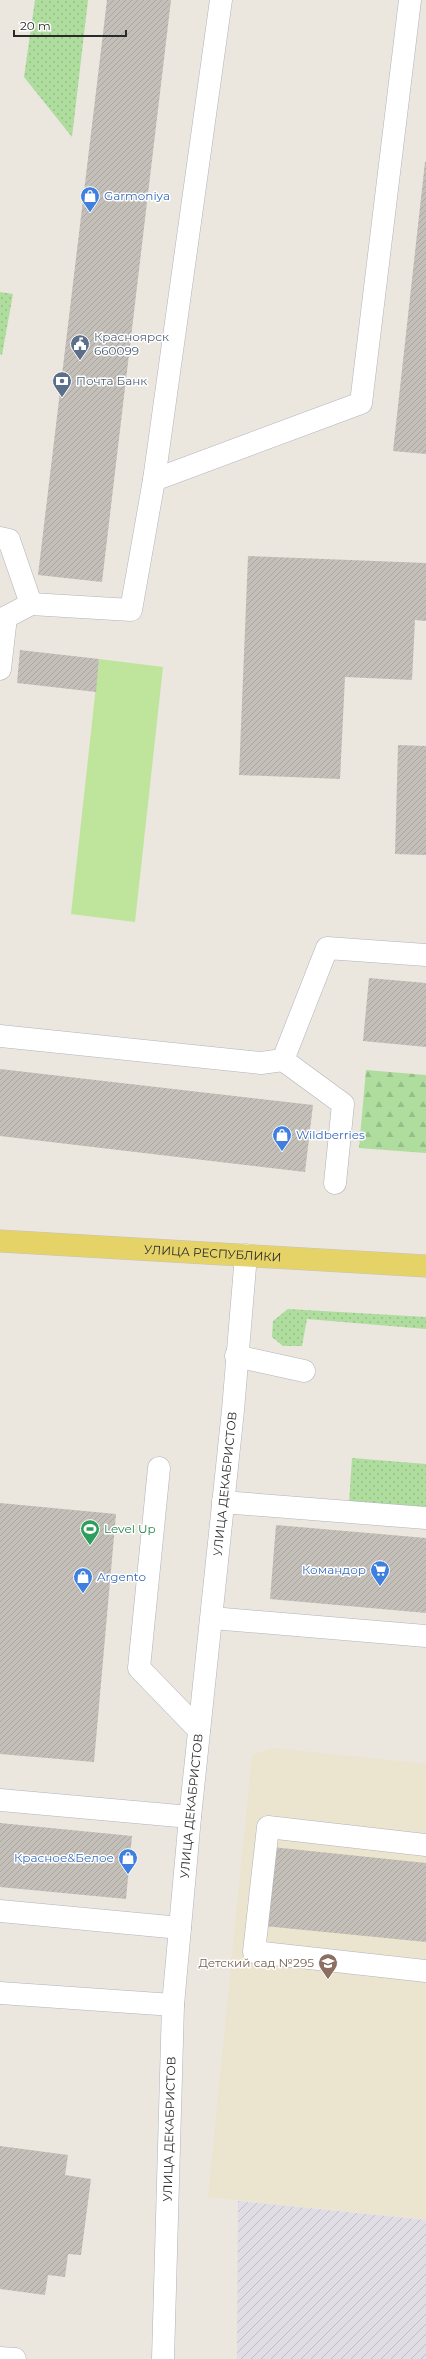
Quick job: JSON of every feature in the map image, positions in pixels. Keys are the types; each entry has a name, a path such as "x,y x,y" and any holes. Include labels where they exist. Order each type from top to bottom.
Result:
{"main road":[{"name":"УЛИЦА РЕСПУБЛИКИ","path":"0,1241 426,1266"}],"street":[{"path":"0,669 6,617 31,604 131,610 154,480 222,0"},
{"path":"154,480 361,403 410,0"},
{"path":"0,538 9,540 31,604"},
{"path":"284,1060 327,948 426,955"},
{"path":"0,1036 261,1063 284,1060 343,1104 335,1183"},
{"name":"УЛИЦА ДЕКАБРИСТОВ","path":"163,2359 173,2005 190,1817 212,1618 246,1255"},
{"path":"236,1356 304,1371"},
{"path":"159,1468 139,1668 199,1730"},
{"path":"223,1502 426,1518"},
{"path":"212,1618 426,1636"},
{"path":"0,1800 190,1817"},
{"path":"426,1845 268,1828 254,1952 426,1971"},
{"path":"0,1911 180,1928"},
{"path":"0,1993 173,2005"},
{"path":"0,2358 15,2359"}],"shaded area":[{"name":"Детский сад №295","path":"273,1748 426,1764 426,2219 208,2197 252,1755"},
{"path":"238,2201 426,2220 426,2359 237,2359"}],"green space":[{"path":"35,0 88,0 72,137 24,77"},
{"path":"0,292 13,294 2,355 0,354"},
{"path":"99,659 163,667 135,922 71,914"},
{"path":"366,1070 426,1075 426,1153 359,1148"},
{"path":"288,1309 426,1317 426,1329 307,1319 302,1346 283,1346 272,1337 273,1321"},
{"path":"352,1458 426,1464 426,1511 349,1504"}],"building":[{"path":"107,0 171,0 102,582 38,575"},
{"path":"426,162 426,454 393,451"},
{"path":"248,556 426,563 426,621 415,620 412,680 345,677 340,779 239,775"},
{"path":"20,650 99,659 96,692 17,683"},
{"path":"398,745 426,746 426,855 395,854"},
{"path":"369,978 426,983 426,1047 363,1041"},
{"path":"0,1069 313,1105 305,1172 0,1136"},
{"path":"0,1503 116,1514 94,1762 0,1754"},
{"path":"276,1525 426,1538 426,1613 270,1599"},
{"path":"0,1823 132,1836 126,1899 0,1887"},
{"path":"272,1847 426,1863 426,1942 264,1926"},
{"path":"0,2146 68,2155 65,2175 91,2179 81,2255 68,2254 65,2277 48,2275 45,2295 0,2289"}],"place":[{"name":"Garmoniya","path":"90,213"},
{"name":"Красноярск 660099","path":"80,361"},
{"name":"Почта Банк","path":"62,398"},
{"name":"Wildberries","path":"282,1152"},
{"name":"Level Up","path":"90,1546"},
{"name":"Командор","path":"380,1587"},
{"name":"Argento","path":"83,1594"},
{"name":"Красное&Белое","path":"128,1875"},
{"name":"Детский сад №295","path":"328,1980"}]}
